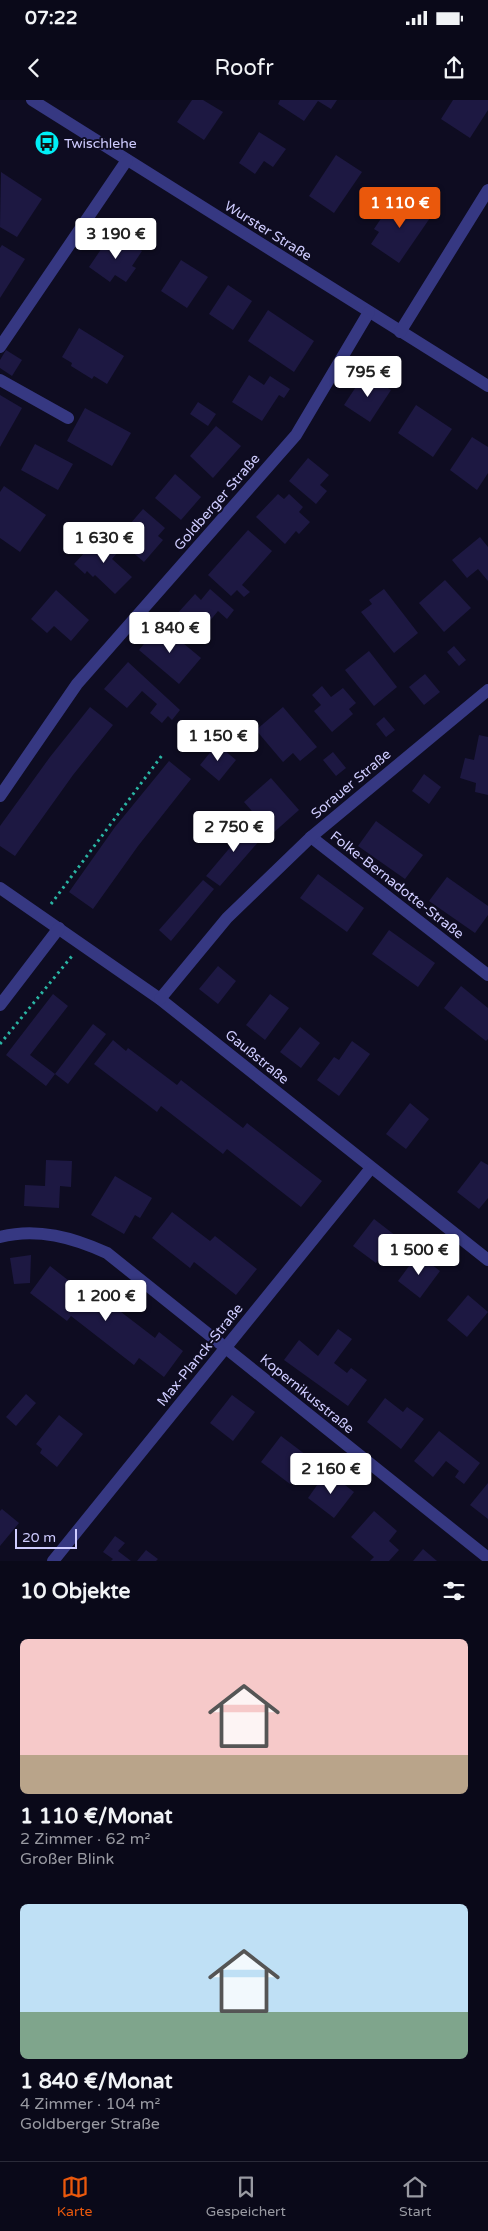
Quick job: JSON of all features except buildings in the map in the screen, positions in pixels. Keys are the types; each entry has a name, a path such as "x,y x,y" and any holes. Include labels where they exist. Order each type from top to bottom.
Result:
{"street":[{"name":"Wurster Straße","path":"32,100 488,386"},
{"path":"0,347 127,160"},
{"path":"400,332 488,190"},
{"name":"Goldberger Straße","path":"0,796 77,684 296,434 368,312"},
{"path":"0,380 68,418"},
{"name":"Sorauer Straße","path":"160,999 227,918 311,837 488,690"},
{"name":"Folke-Bernadotte-Straße","path":"311,837 488,975"},
{"name":"Gaußstraße","path":"0,888 160,999 488,1260"},
{"path":"0,1005 59,928"},
{"name":"Max-Planck-Straße","path":"53,1561 371,1168"},
{"name":"Kopernikusstraße","path":"0,1237 32,1233 57,1235 84,1243 107,1253 488,1558"}],"path":[{"path":"42,916 163,754"},
{"path":"0,1044 82,944"}],"place":[{"name":"Twischlehe","path":"47,143"}]}
